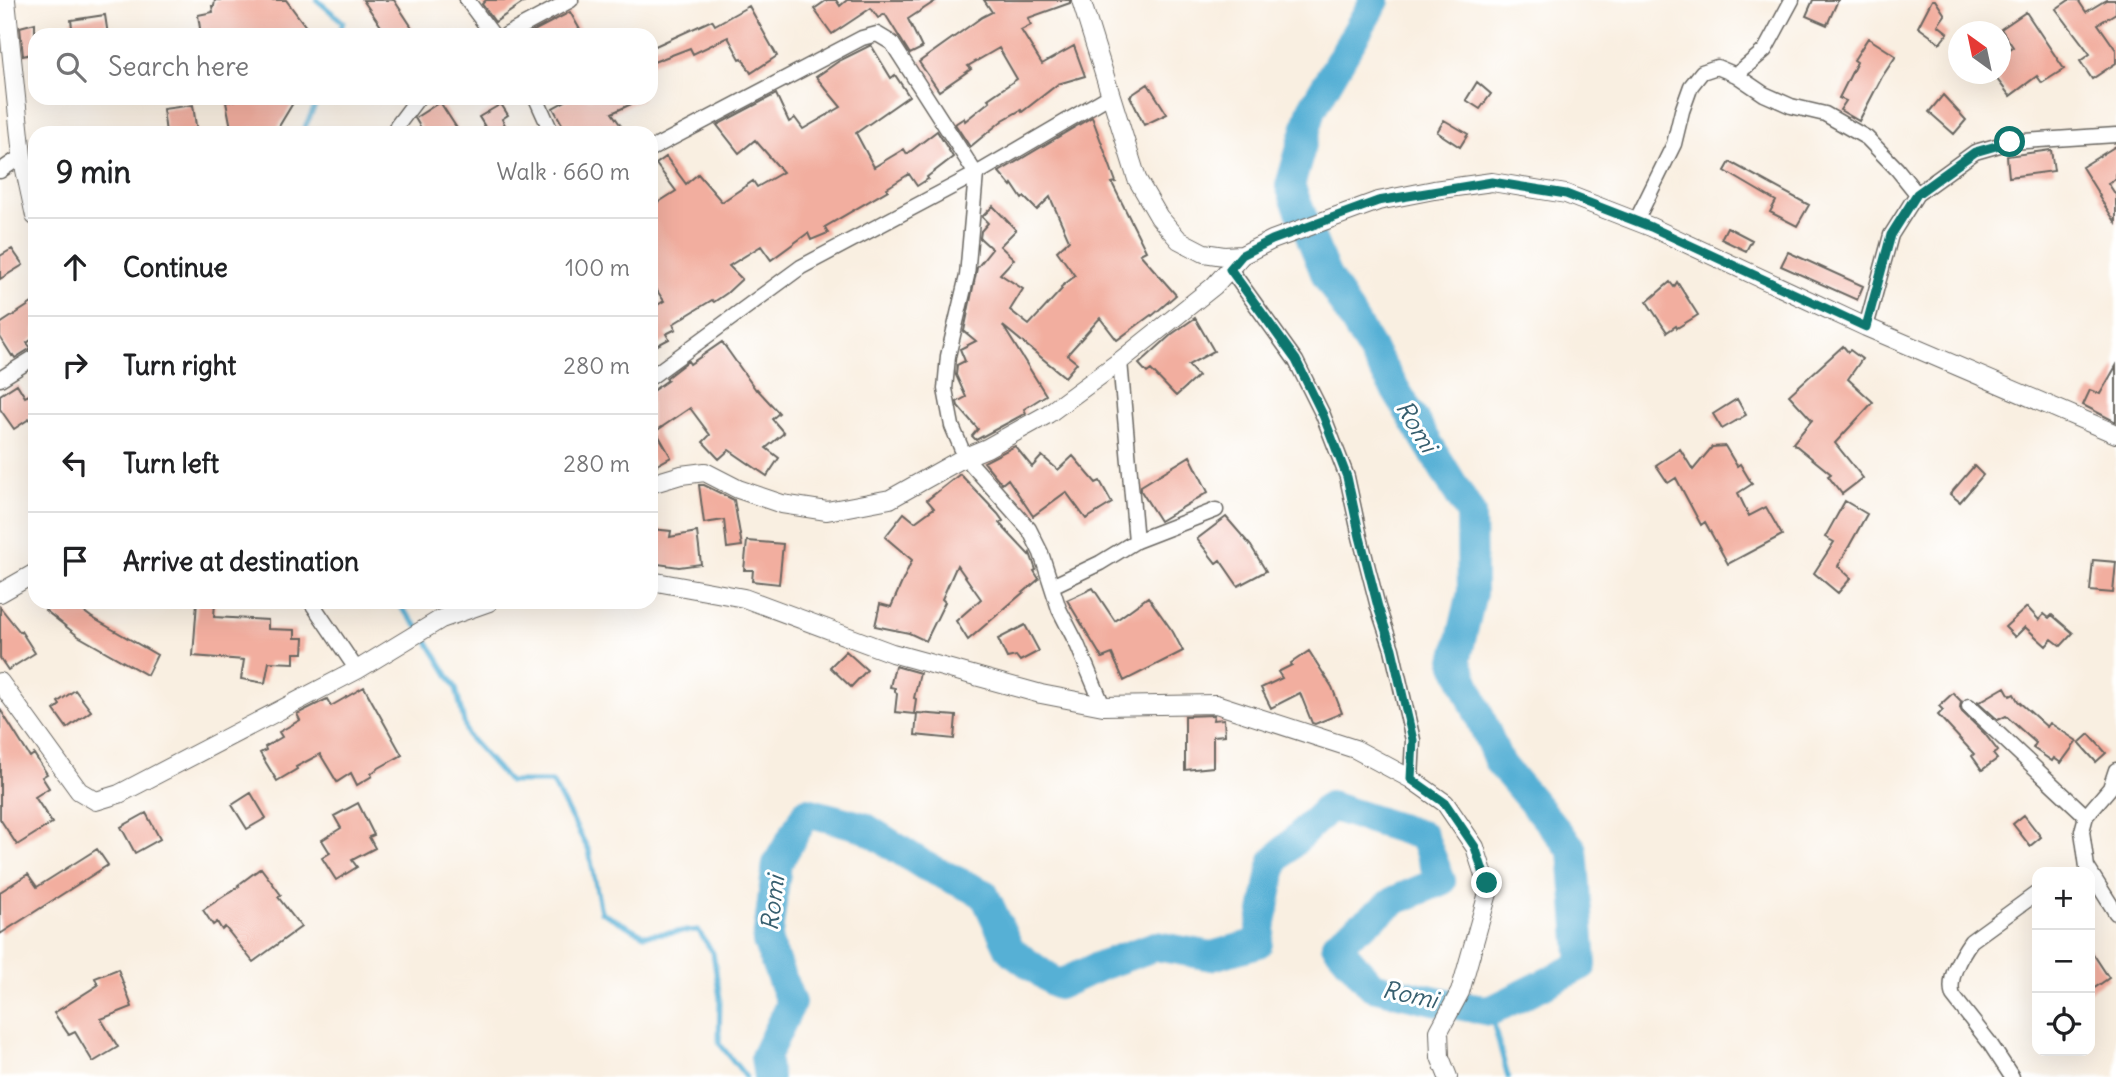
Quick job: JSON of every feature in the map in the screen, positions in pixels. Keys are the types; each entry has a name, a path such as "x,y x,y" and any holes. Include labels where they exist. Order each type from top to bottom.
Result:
{"street":[{"path":"6,0 28,139 22,156 28,184"},
{"path":"467,0 488,28"},
{"path":"519,28 571,0"},
{"path":"1081,0 1137,178 1159,217 1179,240 1204,253 1242,255"},
{"path":"1737,75 1765,50 1793,0"},
{"path":"658,145 862,38 877,34 892,43 976,174 967,276 948,356 945,389 952,426 964,457 1029,529 1041,553 1059,609 1103,706"},
{"path":"1636,221 1674,144 1691,86 1702,72 1717,67 1737,75 1765,94 1791,106 1825,114 1867,138 1917,194"},
{"path":"658,372 801,267 976,174 1111,95"},
{"path":"397,126 413,105"},
{"path":"539,105 549,126"},
{"path":"1866,327 1891,235 1917,194 1975,152 2010,142 2116,135"},
{"path":"0,171 22,156"},
{"path":"658,482 705,472 738,489 782,504 827,511 890,499 1048,414 1214,286 1242,255 1272,240 1378,201 1492,182 1566,194 1636,221 1866,327 2116,434"},
{"path":"1230,269 1296,360 1323,415 1347,477 1413,740 1411,779"},
{"path":"0,379 28,361"},
{"path":"1120,361 1136,541"},
{"path":"1052,586 1100,563 1136,541 1216,510"},
{"path":"0,593 28,577"},
{"path":"658,582 744,598 892,653 1041,694 1103,706 1216,704 1355,749 1411,779 1445,803 1475,847 1487,883 1488,893 1460,992 1439,1031 1440,1056 1448,1077"},
{"path":"316,609 356,670"},
{"path":"0,682 79,791 96,801 119,794 356,670 441,619 469,609"},
{"path":"1969,706 2086,816"},
{"path":"2081,867 2082,831 2086,816 2113,795 2116,770"},
{"path":"2095,888 2116,914"},
{"path":"2012,1077 1950,989 1964,951 1971,940 2032,896"}],"building":[{"path":"215,0 286,0 307,28 200,28 198,15 213,12"},
{"path":"363,0 394,0 412,28 382,28"},
{"path":"486,0 527,0 495,22 482,4"},
{"path":"827,0 836,0 840,6 847,0 937,0 908,19 922,48 910,54 885,14 878,18 871,8 832,34 814,9"},
{"path":"984,0 1070,0 1070,3 1028,18 1031,25 1021,30 1042,64 1074,46 1085,76 1058,84 1022,112 1021,110 1003,120 970,147 955,124 964,118 965,121 990,101 988,99 1017,79 999,48 968,66 971,69 939,91 919,62 992,12"},
{"path":"1813,0 1838,0 1827,25 1806,16"},
{"path":"1932,0 1935,0 1945,15 1938,25 1948,33 1940,43 1918,27"},
{"path":"2069,0 2078,0 2086,12 2106,0 2116,0 2116,13 2098,24 2116,50 2116,63 2092,79 2080,61 2090,54 2056,9"},
{"path":"749,6 777,56 751,73 728,37 693,54 690,48 658,60 658,45 712,20 715,25"},
{"path":"570,12 579,28 539,28"},
{"path":"2026,12 2064,69 2042,83 2037,76 2010,96 2001,84 2011,84 2011,22"},
{"path":"105,15 107,28 72,28 71,20"},
{"path":"35,23 35,28 28,28 28,55 23,56 20,27"},
{"path":"1868,38 1896,56 1859,121 1840,110 1846,101 1839,98 1857,62 1854,60"},
{"path":"871,45 891,78 895,75 909,96 856,133 874,167 904,149 907,154 937,131 953,157 917,186 909,174 887,188 888,190 825,227 828,233 811,240 808,233 771,260 761,246 729,266 742,279 714,302 712,300 673,324 676,329 666,334 669,339 658,345 658,305 664,301 658,292 658,203 676,191 658,167 658,163 666,157 686,184 698,174 722,202 753,181 757,187 783,172 755,140 739,153 717,125 776,94 789,122 795,118 803,129 841,107 816,77 839,61"},
{"path":"1477,82 1491,94 1480,109 1466,100"},
{"path":"1148,84 1167,114 1144,125 1130,96"},
{"path":"1943,95 1966,120 1954,134 1929,112"},
{"path":"193,105 196,126 165,126 163,109"},
{"path":"227,105 292,105 279,126 231,126"},
{"path":"435,105 442,105 455,126 420,126 415,118"},
{"path":"499,105 508,115 502,119 506,126 485,126 479,117"},
{"path":"558,105 629,105 612,113 621,126 563,126 553,108"},
{"path":"1092,117 1116,182 1112,183 1146,251 1140,254 1176,295 1152,316 1117,340 1100,318 1067,355 1077,363 1065,377 1003,326 1046,395 1024,409 1026,413 976,440 972,436 978,429 958,406 957,402 966,397 956,375 957,365 965,361 960,349 976,341 964,331 977,268 992,249 980,238 981,231 988,223 982,217 993,206 1016,230 1000,246 1014,259 1000,274 1023,289 1010,310 1029,325 1061,287 1075,276 1057,251 1069,240 1050,197 1037,210 1024,197 1022,199 1012,184 1011,186 999,172"},
{"path":"1444,120 1468,134 1460,147 1437,132"},
{"path":"2116,146 2116,178 2108,183 2116,195 2116,223 2082,167"},
{"path":"2051,150 2054,171 2009,177 2007,156"},
{"path":"1730,162 1809,205 1797,226 1770,212 1776,201 1725,171"},
{"path":"1727,227 1752,240 1746,251 1721,239"},
{"path":"12,249 23,265 0,279 0,256"},
{"path":"1788,252 1863,286 1857,300 1781,266"},
{"path":"1670,282 1674,287 1677,282 1698,315 1667,332 1647,302"},
{"path":"28,306 28,350 15,358 12,356 0,337 0,324"},
{"path":"1195,318 1214,351 1188,365 1198,376 1176,396 1151,370 1147,373 1139,364 1172,334"},
{"path":"722,342 756,390 779,413 772,419 784,433 766,448 779,458 767,476 729,450 719,459 703,442 710,435 690,408 658,430 658,387 688,361 690,364"},
{"path":"1843,346 1848,352 1850,350 1862,359 1848,379 1873,402 1835,443 1863,478 1842,494 1828,476 1831,474 1793,443 1812,420 1789,395"},
{"path":"2116,366 2116,422 2083,405 2090,390 2100,394"},
{"path":"17,384 25,397 28,396 28,420 14,429 0,409 0,395"},
{"path":"1737,399 1746,415 1722,429 1713,414"},
{"path":"658,434 671,457 658,464"},
{"path":"1015,446 1032,467 1042,456 1058,470 1073,456 1096,483 1100,481 1112,503 1086,519 1066,492 1033,516 1008,479 1002,484 984,462"},
{"path":"1725,446 1752,484 1738,493 1749,516 1766,507 1782,535 1728,564 1705,522 1701,525 1676,478 1668,483 1656,465 1680,449 1693,470 1712,447"},
{"path":"1190,456 1208,492 1160,521 1141,491 1141,486"},
{"path":"1974,466 1983,475 1960,502 1950,494"},
{"path":"960,474 998,514 1003,521 999,523 1029,555 1030,553 1036,570 1034,571 1039,579 968,640 956,621 981,599 957,565 942,599 945,602 926,641 909,633 875,626 880,604 891,607 912,560 885,537 904,513 915,522 934,508 927,500"},
{"path":"699,485 734,500 742,546 727,548 724,520 704,523"},
{"path":"1845,501 1867,514 1838,566 1851,578 1838,593 1814,573 1834,542 1825,537"},
{"path":"1226,517 1251,546 1266,571 1238,586 1220,560 1216,563 1197,539"},
{"path":"658,530 671,531 670,537 697,532 701,564 679,567 658,564"},
{"path":"747,541 783,544 779,584 752,581 753,570 744,570"},
{"path":"2093,560 2116,562 2113,593 2090,591"},
{"path":"1093,588 1115,621 1148,597 1183,651 1124,681 1112,654 1102,658 1067,600"},
{"path":"0,607 21,631 35,653 8,670 0,658"},
{"path":"2027,607 2039,620 2044,614 2049,618 2052,615 2073,633 2061,646 2052,639 2046,646 2025,627 2015,637 2005,627"},
{"path":"80,609 157,655 147,675 78,636 45,610"},
{"path":"196,609 215,609 214,617 268,620 268,629 295,630 295,638 304,638 303,653 294,653 294,663 269,662 265,683 241,679 244,660 193,656"},
{"path":"1025,625 1039,651 1020,661 1016,656 1007,658 998,639"},
{"path":"846,651 867,670 851,687 830,667"},
{"path":"1309,651 1332,687 1342,713 1315,724 1312,723 1300,693 1271,708 1261,688 1282,678 1278,672"},
{"path":"895,666 920,673 914,698 914,714 895,712 897,694 895,688 890,687"},
{"path":"364,687 402,755 377,769 372,776 357,785 351,773 337,782 320,754 277,781 260,753 266,750 265,747 282,737 279,732 300,720 297,714 327,699 331,706"},
{"path":"2005,687 2010,696 2014,694 2018,701 2047,727 2050,723 2077,741 2061,763 2054,758 2052,761 2033,748 2036,743 2006,716 1998,720 1977,701"},
{"path":"75,690 91,711 67,728 54,710 60,705 58,702"},
{"path":"1953,693 1961,701 1962,712 1998,751 1993,754 1997,759 1982,770 1972,756 1974,754 1938,715 1943,710 1939,706"},
{"path":"0,709 30,757 34,754 47,774 42,777 49,788 35,797 52,823 17,845 0,819"},
{"path":"917,713 956,716 954,739 915,735"},
{"path":"1214,715 1213,720 1224,719 1225,735 1213,736 1213,767 1185,770 1185,716"},
{"path":"2089,734 2106,753 2096,762 2079,743"},
{"path":"251,793 266,818 247,829 232,805"},
{"path":"358,803 374,835 369,837 375,848 352,860 357,867 336,880 322,858 330,853 322,840 341,828 334,816"},
{"path":"146,813 160,839 135,853 121,827"},
{"path":"2024,815 2041,837 2030,846 2013,824"},
{"path":"97,849 108,865 0,934 0,892 28,874 37,887"},
{"path":"261,868 281,895 278,897 301,927 253,962 225,927 222,930 217,922 213,925 203,910"},
{"path":"2095,957 2109,978 2095,988"},
{"path":"118,969 132,1007 101,1019 118,1047 93,1062 75,1032 69,1035 54,1013 98,985 95,978"}],"waterway":[{"path":"317,0 343,22 341,28"},
{"name":"Romi","path":"768,1077 765,1057 791,1003 767,941 777,864 807,812 864,827 925,866 984,894 1010,950 1058,985 1102,965 1156,946 1212,956 1258,943 1274,861 1330,806 1423,836 1441,881 1396,900 1336,944 1372,986 1490,1011 1582,965 1573,850 1499,762 1456,661 1472,593 1471,514 1326,275 1290,186 1312,109 1375,0"},
{"path":"305,126 316,105"},
{"path":"402,609 420,629 456,688 467,735 509,782 552,782 589,851 601,912 644,935 698,930 713,953 720,998 719,1043 746,1077"},
{"path":"1490,1011 1508,1077"}],"route":[{"path":"1487,883 1475,847 1445,803 1411,779 1413,740 1347,477 1323,415 1296,360 1230,269 1242,255 1272,240 1378,201 1492,182 1566,194 1651,227 1866,327 1891,235 1917,194 1975,152 2010,142"}]}
